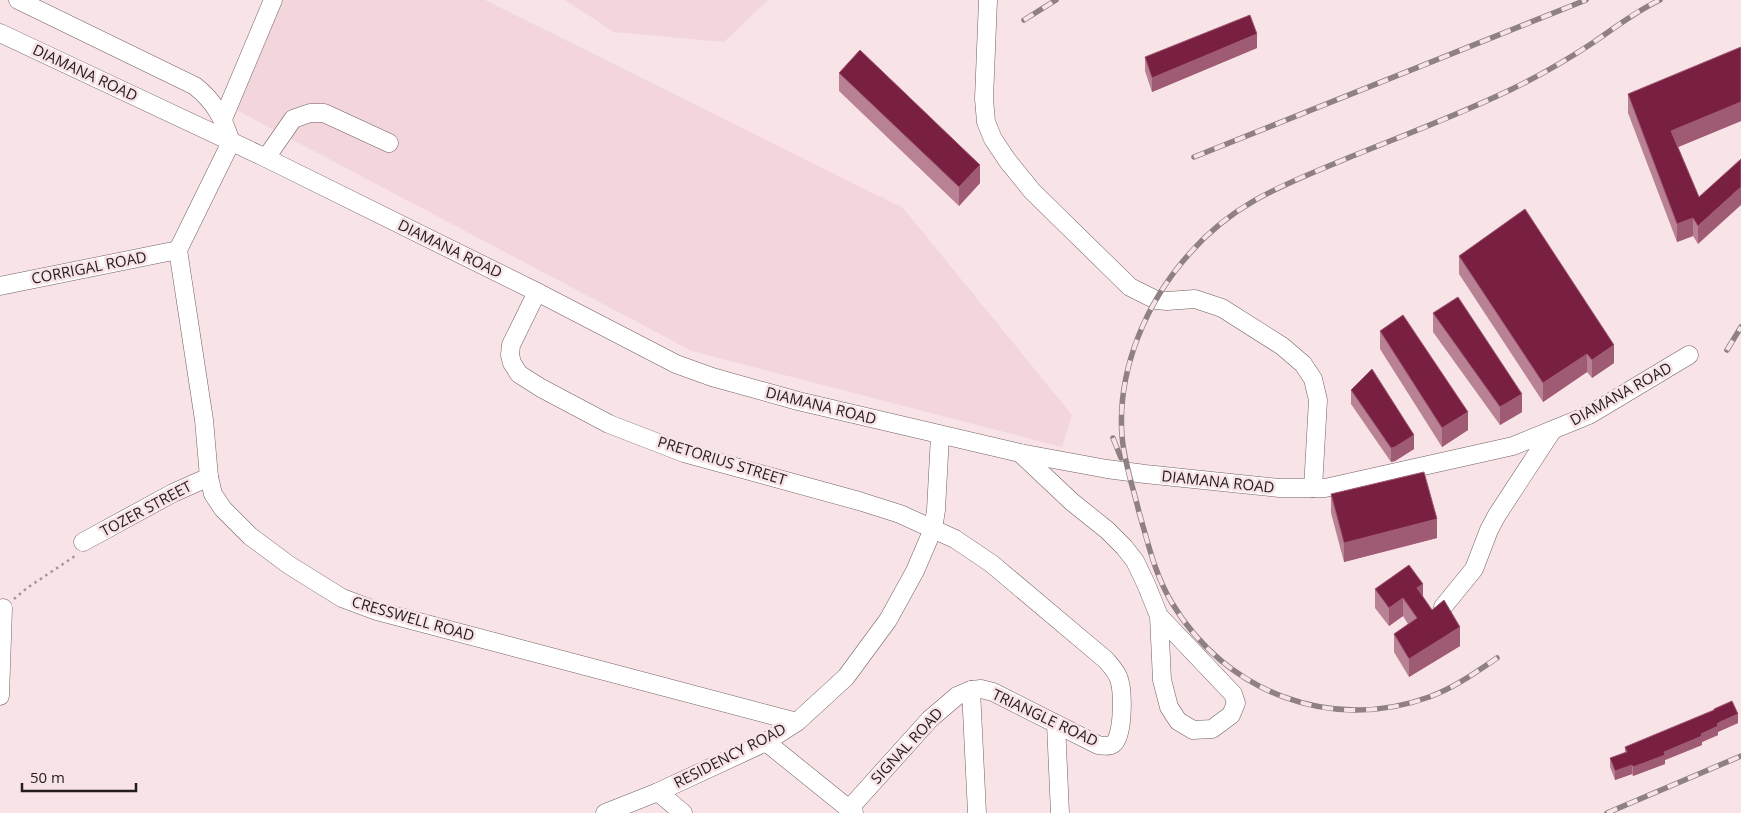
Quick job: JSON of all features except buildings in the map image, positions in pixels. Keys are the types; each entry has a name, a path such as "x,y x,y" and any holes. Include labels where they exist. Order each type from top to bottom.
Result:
{"street":[{"path":"18,0 195,86 206,95 223,119 231,142 178,250"},
{"path":"223,119 273,0"},
{"path":"988,0 984,99 986,122 993,139 1032,191 1130,286 1156,300 1195,299 1222,308 1282,346 1303,364 1313,379 1318,400 1313,488"},
{"name":"DIAMANA ROAD","path":"0,34 266,158 537,292 676,364 712,377 798,401 1020,454 1107,470 1279,488 1335,486 1513,446 1589,415 1689,355"},
{"path":"266,158 293,120 310,112 324,113 388,143"},
{"name":"CORRIGAL ROAD","path":"0,286 178,250"},
{"name":"CRESSWELL ROAD","path":"178,250 204,420 209,476 213,494 223,509 250,536 289,566 342,598 377,611 797,722"},
{"name":"PRETORIUS STREET","path":"537,292 511,345 510,355 512,363 519,374 541,388 608,424 684,453 859,501 900,514 933,528"},
{"path":"1444,607 1474,569 1497,515 1552,431"},
{"name":"RESIDENCY ROAD","path":"605,813 658,792 766,742 797,722 846,677 888,620 915,572 933,528 936,510 940,436"},
{"path":"1020,454 1072,502 1107,530 1135,561 1159,616 1162,680 1169,707 1178,721 1193,730 1212,729 1231,715 1236,704 1233,694 1159,616"},
{"name":"TOZER STREET","path":"83,542 173,493 209,476"},
{"name":"TRIANGLE ROAD","path":"933,528 955,539 992,564 1096,650 1115,670 1121,687 1121,724 1118,737 1113,744 1106,746 1098,745 993,692 982,689 971,690 977,813"},
{"path":"0,696 3,608"},
{"name":"SIGNAL ROAD","path":"851,811 930,719 957,696 971,690"},
{"path":"1056,724 1060,813"},
{"path":"766,742 851,811"},
{"path":"658,792 683,813"}],"path":[{"path":"3,608 27,588 77,555 83,542"}],"shaded area":[{"path":"281,0 485,0 903,208 1072,415 1062,447 692,351 229,106"},
{"path":"565,0 768,0 724,42 614,32"}],"railway":[{"path":"1024,20 1056,0"},
{"path":"1194,157 1586,0"},
{"path":"1497,658 1456,685 1429,697 1392,707 1355,710 1319,707 1284,697 1251,681 1221,660 1194,634 1172,603 1156,570 1139,512 1123,446 1122,411 1124,386 1138,338 1160,293 1190,253 1224,221 1242,208 1260,197 1300,178 1448,118 1521,85 1574,55 1634,14 1660,0"},
{"path":"1727,350 1741,327"},
{"path":"1113,438 1121,458"},
{"path":"1607,813 1741,756"}]}
